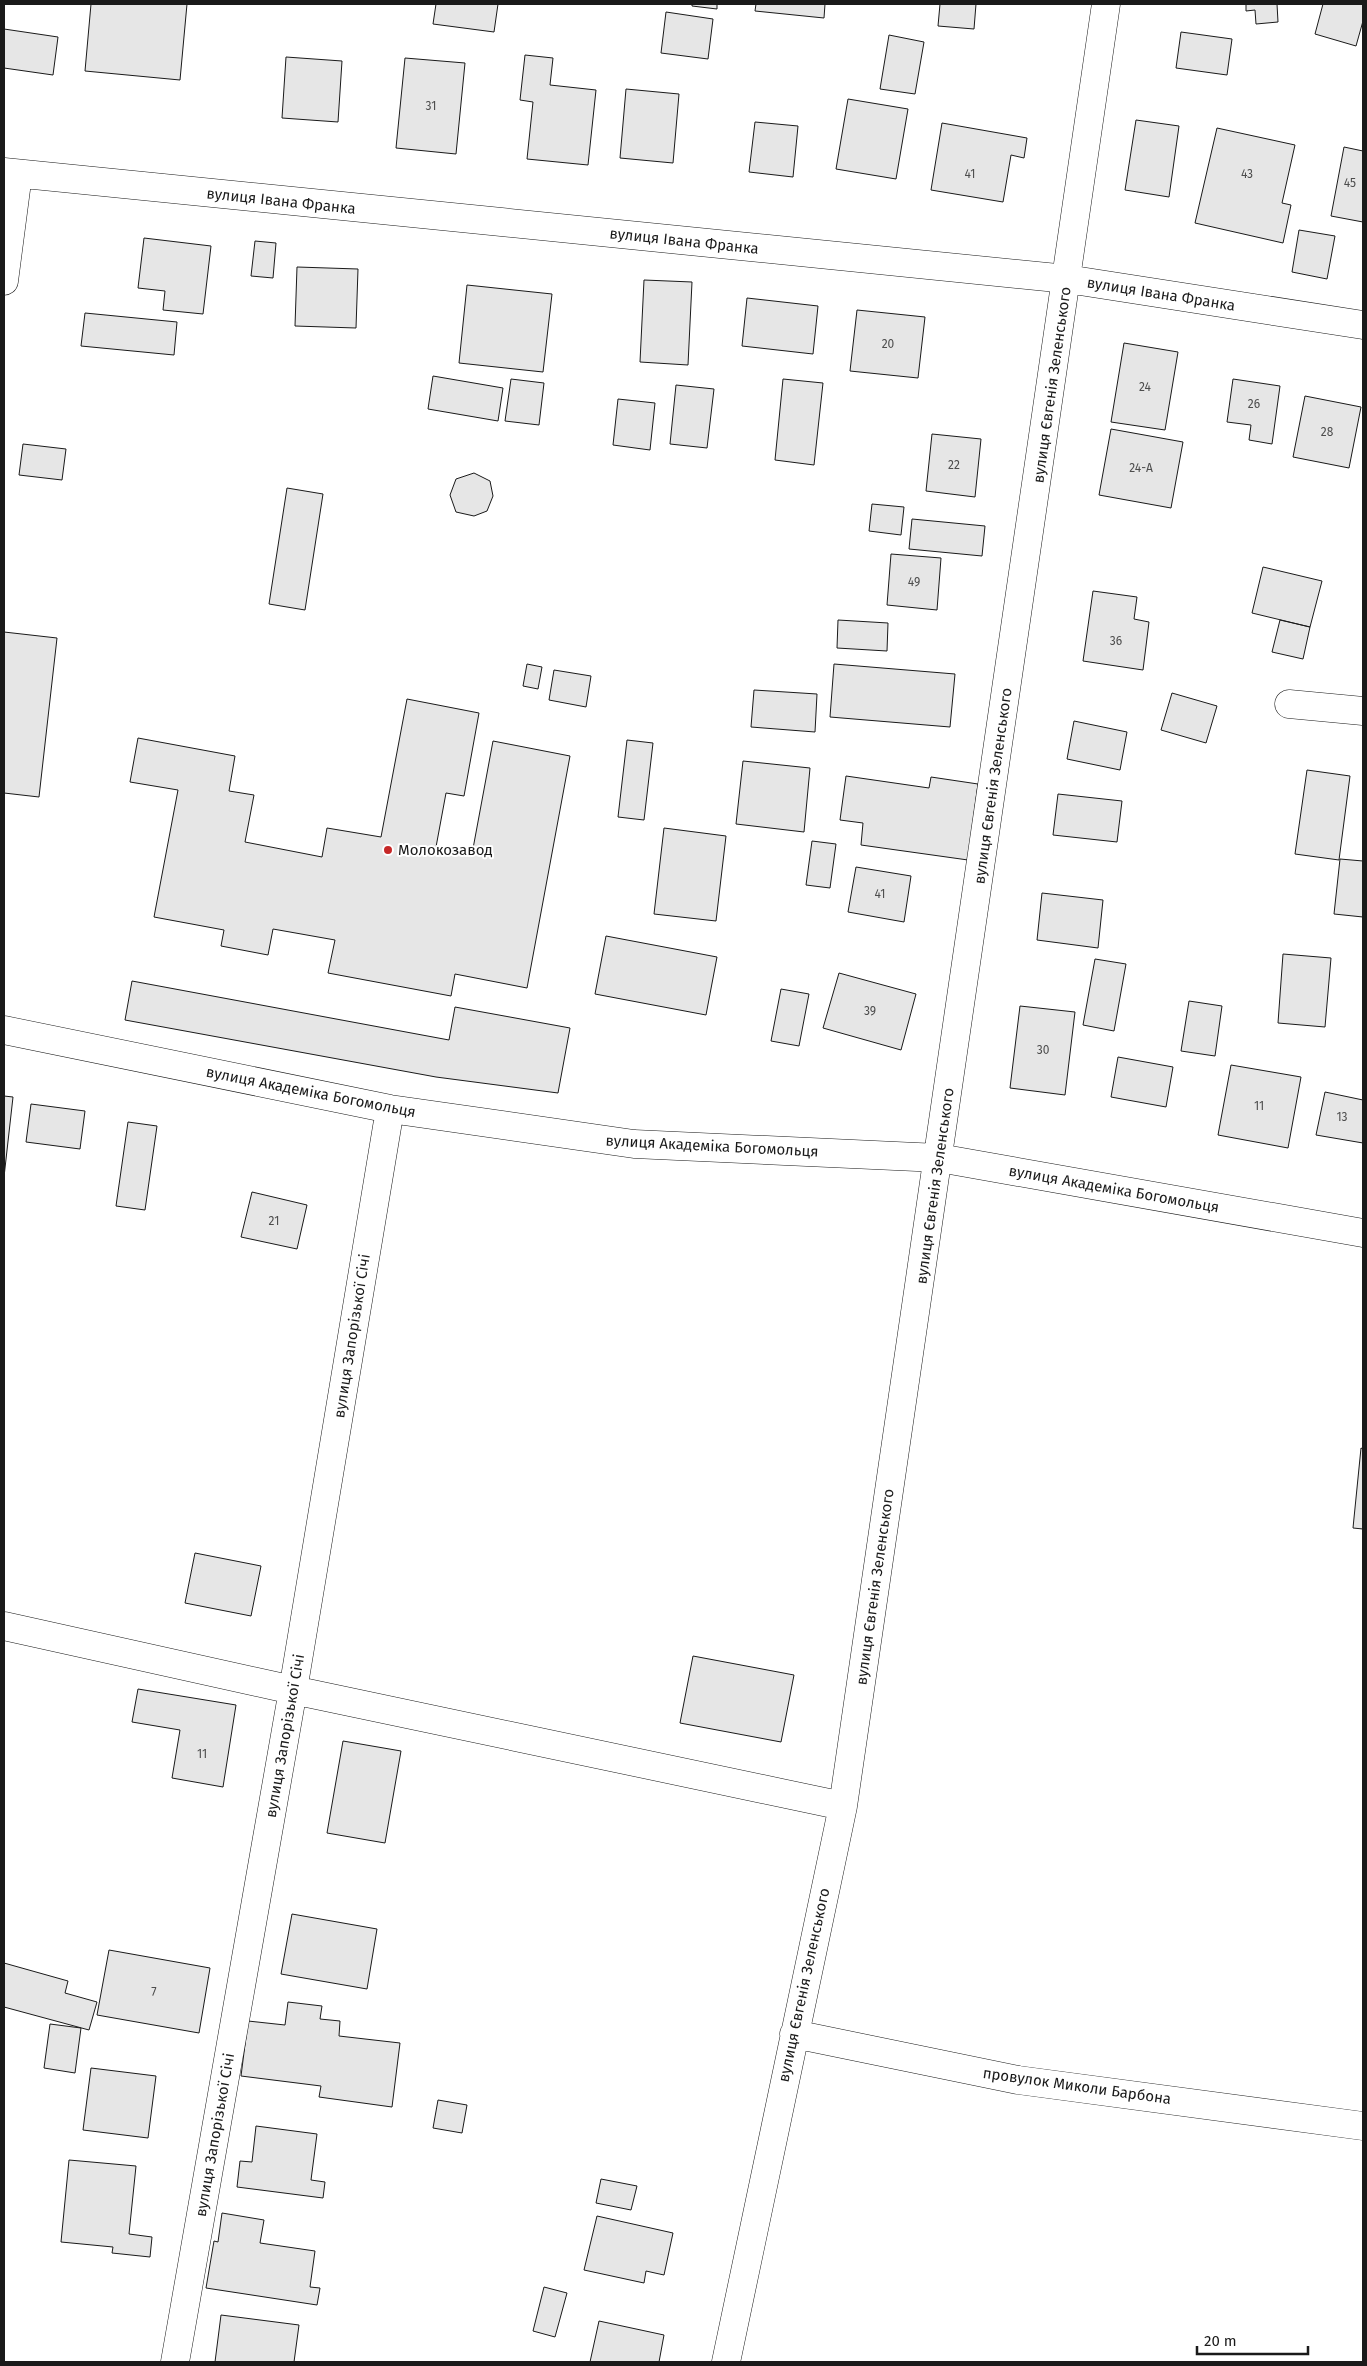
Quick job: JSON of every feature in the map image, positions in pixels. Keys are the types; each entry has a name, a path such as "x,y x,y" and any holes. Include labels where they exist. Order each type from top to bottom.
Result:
{"street":[{"name":"вулиця Євгенія Зеленського","path":"726,2362 843,1806 1068,279 1106,4"},
{"name":"вулиця Івана Франка","path":"11,173 1068,279 1363,325"},
{"path":"4,281 11,173"},
{"path":"1290,704 1363,711"},
{"name":"вулиця Академіка Богомольця","path":"4,1030 390,1108 634,1144 939,1158 1363,1233"},
{"name":"вулиця Запорізької Січі","path":"175,2362 293,1690 390,1108"},
{"path":"4,1626 293,1690 843,1806"},
{"name":"провулок Миколи Барбона","path":"794,2034 1018,2080 1363,2126"}],"building":[{"path":"91,4 187,4 180,80 85,71"},
{"path":"436,4 498,4 494,32 433,24"},
{"path":"692,4 717,4 717,9 692,6"},
{"path":"756,4 825,4 824,18 755,11"},
{"path":"940,4 976,4 974,29 938,26"},
{"path":"1246,4 1277,4 1278,22 1256,24 1255,10 1246,11"},
{"path":"1323,4 1363,4 1363,21 1356,46 1315,34"},
{"path":"666,12 713,19 708,59 661,53"},
{"path":"4,29 58,37 53,75 4,68"},
{"path":"1181,32 1232,39 1227,75 1176,68"},
{"path":"889,35 924,42 915,94 880,89"},
{"path":"525,55 553,58 550,85 596,90 588,165 527,159 533,102 520,100"},
{"path":"286,57 342,61 338,122 282,118"},
{"path":"405,58 465,63 456,154 396,148"},
{"path":"626,89 679,94 673,163 620,158"},
{"path":"848,99 908,109 896,179 836,169"},
{"path":"1136,120 1179,126 1169,197 1125,190"},
{"path":"755,122 798,126 793,177 749,172"},
{"path":"942,123 1027,138 1024,158 1011,155 1003,202 931,190"},
{"path":"1217,128 1295,145 1282,203 1291,205 1283,243 1195,223"},
{"path":"1344,147 1363,151 1363,222 1331,216"},
{"path":"1299,230 1335,236 1327,279 1292,272"},
{"path":"144,238 211,246 203,314 163,310 165,291 138,288"},
{"path":"255,241 276,243 273,278 251,276"},
{"path":"297,267 358,269 356,328 295,326"},
{"path":"644,280 692,282 688,365 640,362"},
{"path":"467,285 552,294 543,372 459,363"},
{"path":"747,298 818,306 813,354 742,346"},
{"path":"857,310 925,317 918,378 850,371"},
{"path":"85,313 177,322 174,355 81,346"},
{"path":"1124,343 1178,352 1165,430 1111,422"},
{"path":"433,376 503,388 498,421 428,409"},
{"path":"511,379 544,383 539,425 505,421"},
{"path":"783,379 823,383 814,465 775,460"},
{"path":"1233,379 1280,386 1272,444 1249,440 1251,425 1227,422"},
{"path":"676,385 714,389 707,448 670,444"},
{"path":"1305,396 1361,407 1349,468 1293,457"},
{"path":"618,399 655,403 650,450 613,445"},
{"path":"1111,429 1183,442 1171,508 1099,495"},
{"path":"932,434 981,439 975,497 926,491"},
{"path":"23,444 66,449 62,480 19,475"},
{"path":"474,473 490,481 493,496 487,511 474,516 456,512 450,495 456,479"},
{"path":"287,488 323,494 305,610 269,604"},
{"path":"872,504 904,507 901,535 869,531"},
{"path":"912,519 985,526 982,556 909,549"},
{"path":"891,554 941,558 937,610 887,605"},
{"path":"1263,567 1322,581 1310,627 1252,613"},
{"path":"1093,591 1137,597 1134,619 1149,622 1143,670 1083,661"},
{"path":"838,620 888,623 887,651 837,648"},
{"path":"1280,620 1310,627 1303,659 1272,652"},
{"path":"4,632 57,638 39,797 4,793"},
{"path":"527,664 542,667 538,689 523,686"},
{"path":"834,664 955,674 950,727 830,717"},
{"path":"554,670 591,676 586,707 549,700"},
{"path":"754,690 817,694 815,732 751,727"},
{"path":"1172,693 1217,706 1206,743 1161,730"},
{"name":"Молокозавод","path":"407,699 479,713 464,796 446,793 436,847 472,854 493,741 570,756 527,988 455,974 451,996 328,973 335,940 273,929 268,955 221,946 224,930 154,917 178,790 130,782 138,738 235,756 229,791 254,795 245,842 322,857 327,828 381,837"},
{"path":"1074,721 1127,732 1120,770 1067,759"},
{"path":"627,740 653,743 644,820 618,817"},
{"path":"743,761 810,768 804,832 736,824"},
{"path":"1307,770 1350,776 1339,860 1295,854"},
{"path":"846,776 929,788 931,777 978,784 968,860 861,845 863,823 840,820"},
{"path":"1058,794 1122,801 1117,842 1053,835"},
{"path":"664,828 726,836 716,921 654,914"},
{"path":"812,841 836,844 830,888 806,885"},
{"path":"1340,859 1363,861 1363,917 1334,914"},
{"path":"856,867 911,876 904,922 848,912"},
{"path":"1042,893 1103,900 1098,948 1037,940"},
{"path":"606,936 717,957 706,1015 595,994"},
{"path":"1283,954 1331,958 1325,1027 1278,1023"},
{"path":"1095,959 1126,964 1114,1031 1083,1025"},
{"path":"839,973 916,994 901,1050 823,1028"},
{"path":"132,981 449,1040 455,1007 570,1028 558,1093 436,1077 125,1020"},
{"path":"781,989 809,994 799,1046 771,1041"},
{"path":"1189,1001 1222,1006 1215,1056 1181,1051"},
{"path":"1020,1006 1075,1012 1065,1095 1010,1088"},
{"path":"1118,1057 1173,1067 1166,1107 1111,1097"},
{"path":"1231,1065 1301,1077 1288,1148 1218,1135"},
{"path":"1325,1092 1363,1100 1363,1143 1316,1135"},
{"path":"4,1096 13,1097 4,1177"},
{"path":"31,1104 85,1111 80,1149 26,1142"},
{"path":"128,1122 157,1126 145,1210 116,1206"},
{"path":"252,1192 307,1205 297,1249 241,1237"},
{"path":"1361,1448 1363,1449 1363,1529 1353,1528"},
{"path":"195,1553 261,1566 251,1616 185,1603"},
{"path":"693,1656 794,1675 781,1742 680,1723"},
{"path":"138,1689 236,1705 223,1787 172,1778 180,1730 132,1722"},
{"path":"343,1741 401,1751 385,1843 327,1833"},
{"path":"292,1914 377,1929 367,1989 281,1974"},
{"path":"109,1950 210,1968 199,2033 97,2015"},
{"path":"4,1963 68,1981 65,1993 97,2002 89,2030 4,2007"},
{"path":"288,2002 322,2006 320,2019 340,2021 339,2036 400,2043 392,2107 319,2097 321,2086 241,2076 248,2021 285,2025"},
{"path":"50,2024 81,2028 75,2073 44,2068"},
{"path":"91,2068 156,2076 148,2138 83,2130"},
{"path":"438,2100 467,2105 462,2133 433,2128"},
{"path":"256,2126 317,2134 311,2180 325,2182 323,2198 237,2187 240,2161 252,2162"},
{"path":"69,2160 136,2166 129,2234 152,2237 150,2257 112,2253 113,2247 61,2242"},
{"path":"601,2179 637,2186 631,2210 596,2203"},
{"path":"222,2213 264,2220 260,2243 315,2251 310,2287 320,2288 317,2305 206,2288 214,2241 218,2242"},
{"path":"597,2216 673,2233 664,2275 646,2271 644,2283 584,2270"},
{"path":"544,2287 567,2293 555,2337 533,2331"},
{"path":"221,2315 299,2325 294,2362 215,2362"},
{"path":"599,2321 664,2335 659,2362 590,2362"}],"place":[{"name":"Молокозавод","path":"388,850"}]}
